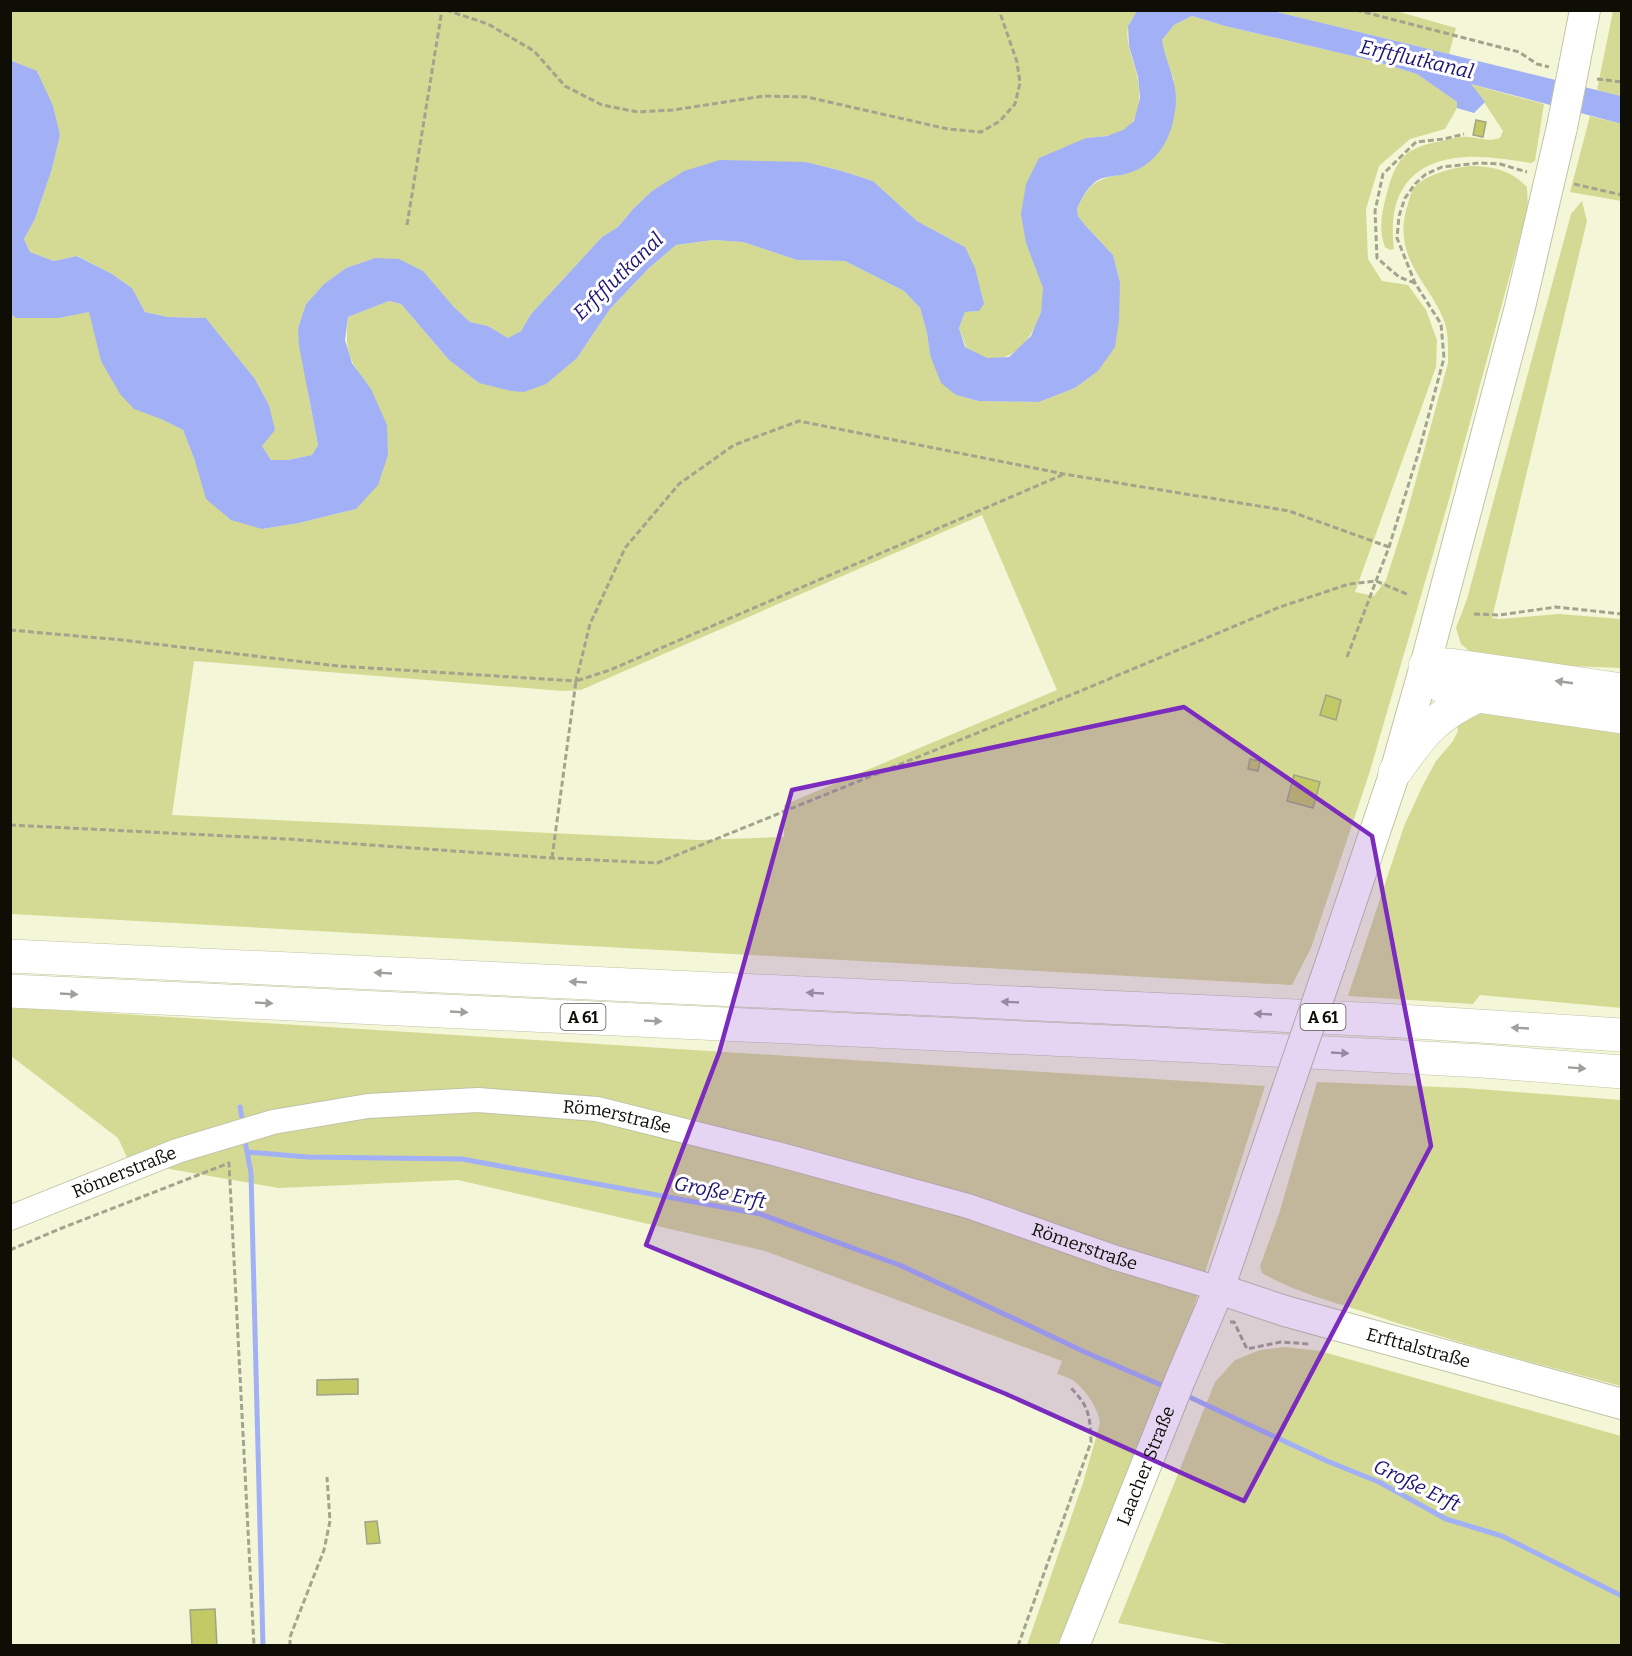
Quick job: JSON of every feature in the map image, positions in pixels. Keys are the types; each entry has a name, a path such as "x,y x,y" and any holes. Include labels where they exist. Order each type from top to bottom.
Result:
{"highway":[{"path":"1425,666 1449,665 1622,690"},
{"path":"1425,666 1444,688 1478,696 1622,717"},
{"path":"1395,772 1432,724 1458,705 1478,696"},
{"name":"A 61","path":"10,956 1161,1009 1622,1035"},
{"name":"A 61","path":"10,991 1132,1042 1484,1061 1622,1071"},
{"path":"1578,1032 1622,1022"}],"main road":[{"name":"Laacher Straße","path":"1074,1646 1175,1391 1219,1289 1395,772 1520,307 1562,127 1586,10"},
{"name":"Erfttalstraße","path":"1219,1289 1285,1311 1622,1404"}],"street":[{"name":"Römerstraße","path":"10,1218 177,1150 273,1122 368,1106 478,1100 597,1109 777,1154 968,1206 1116,1258 1219,1289"}],"path":[{"path":"407,225 444,10 488,24 534,51 565,86 602,105 638,112 673,110 764,96 807,97 948,129 981,132 1000,121 1015,104 1020,83 1017,62 999,10"},
{"path":"469,18 471,10"},
{"path":"1356,10 1519,52 1537,64"},
{"path":"1415,283 1399,277 1377,258 1375,211 1383,174 1416,142 1464,134"},
{"path":"1347,657 1389,546 1419,451 1444,358 1441,324 1415,283 1397,238 1399,216 1405,198 1414,184 1426,174 1442,167 1458,164 1500,164 1550,179 1622,195"},
{"path":"552,858 576,681 590,624 626,548 679,484 734,445 799,421 1064,474 1289,511 1389,546"},
{"path":"10,630 122,640 338,666 576,681 610,670 1064,474"},
{"path":"10,825 287,839 552,858 657,863 1056,701 1280,607 1349,584 1376,581 1409,595"},
{"path":"1474,614 1499,615 1556,608 1622,614"},
{"path":"10,1250 229,1163 254,1646"},
{"path":"1204,1323 1234,1322 1247,1350 1281,1342 1319,1345"},
{"path":"1018,1646 1091,1442 1090,1419 1082,1400 1070,1387"},
{"path":"290,1646 290,1637 324,1550 330,1521 327,1478"}],"highlighted area":[{"path":"1184,707 1372,836 1431,1146 1244,1501 1006,1394 646,1245 719,1053 792,790"}],"green space":[{"path":"10,11 1137,11 1127,33 1136,70 1139,99 1136,114 1129,127 1110,135 1086,138 1026,243 1042,282 1043,299 1041,311 1029,336 1021,347 1010,354 999,358 987,358 966,347 959,328 965,312 979,311 965,247 917,221 873,181 806,162 652,191 618,227 602,237 531,314 521,331 508,338 488,326 470,322 453,306 375,258 346,268 324,284 306,304 298,328 318,445 312,455 288,460 271,460 262,446 269,405 255,379 206,318 168,317 145,312 132,288 112,274 78,256 54,261 30,252 24,239 35,219 52,169 60,135 38,72 11,60"},
{"path":"1273,11 1396,11 1456,28 1449,54"},
{"path":"1613,11 1621,11 1621,96 1597,90"},
{"path":"1192,16 1378,62 1417,74 1457,102 1457,108 1445,129 1410,139 1379,166 1366,209 1368,259 1382,281 1408,285 1426,310 1437,340 1436,367 1355,592 1374,596 1386,580 1448,363 1445,323 1406,248 1404,226 1411,193 1417,185 1431,176 1474,166 1503,171 1527,187 1528,208 1448,503 1369,774 1311,948 1292,985 11,914 10,315 16,318 59,318 89,311 161,419 183,430 195,461 262,529 299,523 356,509 371,389 350,356 347,340 348,317 389,301 401,304 449,360 479,383 577,358 610,309 649,268 676,245 713,240 743,242 797,260 845,261 904,291 920,308 930,355 956,395 978,401 1039,402 1075,388 1098,371 1120,282 1113,255 1078,216 1077,208 1086,192 1096,183 1108,177 1126,174 1174,80 1164,54 1162,40 1174,25","holes":["982,515 1057,690 784,805 784,837 698,840 172,815 194,661 562,691 581,690"]},
{"path":"1470,84 1544,104 1535,161 1531,163 1466,157 1430,165 1416,173 1406,184 1399,197 1394,212 1394,249 1390,250 1385,247 1383,240 1382,213 1390,181 1404,156 1419,147 1455,138 1488,140 1500,138 1503,131"},
{"path":"1590,116 1621,124 1621,201 1570,192"},
{"path":"1582,201 1587,221 1492,618 1559,614 1621,619 1621,668 1519,664 1474,655 1461,644 1456,628 1467,599 1571,214"},
{"path":"1474,708 1621,726 1621,1008 1480,995 1473,1004 1348,996 1404,826 1436,761 1453,741 1458,731 1455,716"},
{"path":"10,1007 1265,1086 1169,1384 1057,1645 1027,1645 1083,1483 1100,1423 1094,1406 1084,1391 1073,1381 1057,1374 1062,1361 765,1251 458,1180 279,1188 129,1162 118,1138 11,1056"},
{"path":"1317,1082 1465,1088 1621,1100 1621,1386 1393,1322 1298,1290 1262,1273 1260,1266 1279,1214"},
{"path":"1285,1347 1320,1351 1621,1436 1621,1645 1237,1646 1118,1623 1215,1382 1235,1360 1260,1350"}],"water":[{"name":"Erftflutkanal","path":"1137,11 1273,11 1621,96 1622,124 1471,84 1485,102 1474,113 1457,108 1457,102 1417,74 1378,62 1192,16 1174,25 1162,40 1176,99 1173,123 1164,145 1157,155 1138,169 1096,182 1087,190 1077,208 1078,216 1113,255 1120,282 1119,320 1115,347 1098,371 1075,388 1039,402 978,401 956,395 941,383 930,355 920,308 904,291 845,261 797,260 743,242 713,240 676,245 649,268 610,309 577,358 546,384 524,392 479,383 449,360 401,304 389,301 348,317 345,340 352,363 371,389 387,425 388,455 378,485 356,509 299,523 262,529 231,520 206,499 183,430 134,409 120,394 101,361 89,312 59,318 16,318 11,315 10,60 37,71 53,106 60,135 52,169 35,219 24,239 30,252 54,261 77,256 112,274 132,288 145,312 168,317 206,318 255,379 269,405 275,430 262,446 271,460 288,460 312,455 318,445 299,346 298,328 306,304 324,284 346,268 375,258 399,259 423,271 470,322 488,326 508,338 521,331 531,314 602,237 618,227 652,191 684,171 720,160 806,162 873,181 917,221 965,247 975,268 984,304 979,311 965,312 959,328 965,347 987,358 1009,357 1031,336 1041,312 1043,288 1026,243 1021,214 1026,184 1039,158 1086,138 1107,136 1123,130 1134,121 1140,98 1138,77 1129,46 1128,26"}],"building":[{"path":"1476,120 1486,122 1483,137 1473,135"},
{"path":"1326,695 1341,700 1336,720 1320,715"},
{"path":"1250,759 1260,761 1258,771 1248,769"},
{"path":"1294,775 1320,782 1313,808 1287,801"},
{"path":"358,1379 358,1394 317,1395 317,1380"},
{"path":"377,1521 380,1543 367,1544 365,1522"},
{"path":"215,1609 217,1646 192,1646 190,1610"}],"waterway":[{"path":"240,1107 243,1123"},
{"path":"244,1136 251,1173 263,1646"},
{"name":"Große Erft","path":"247,1152 307,1157 462,1159 760,1214 902,1266 1087,1353 1168,1388"},
{"name":"Große Erft","path":"1185,1395 1327,1461 1379,1482 1446,1519 1502,1536 1622,1596"}]}
